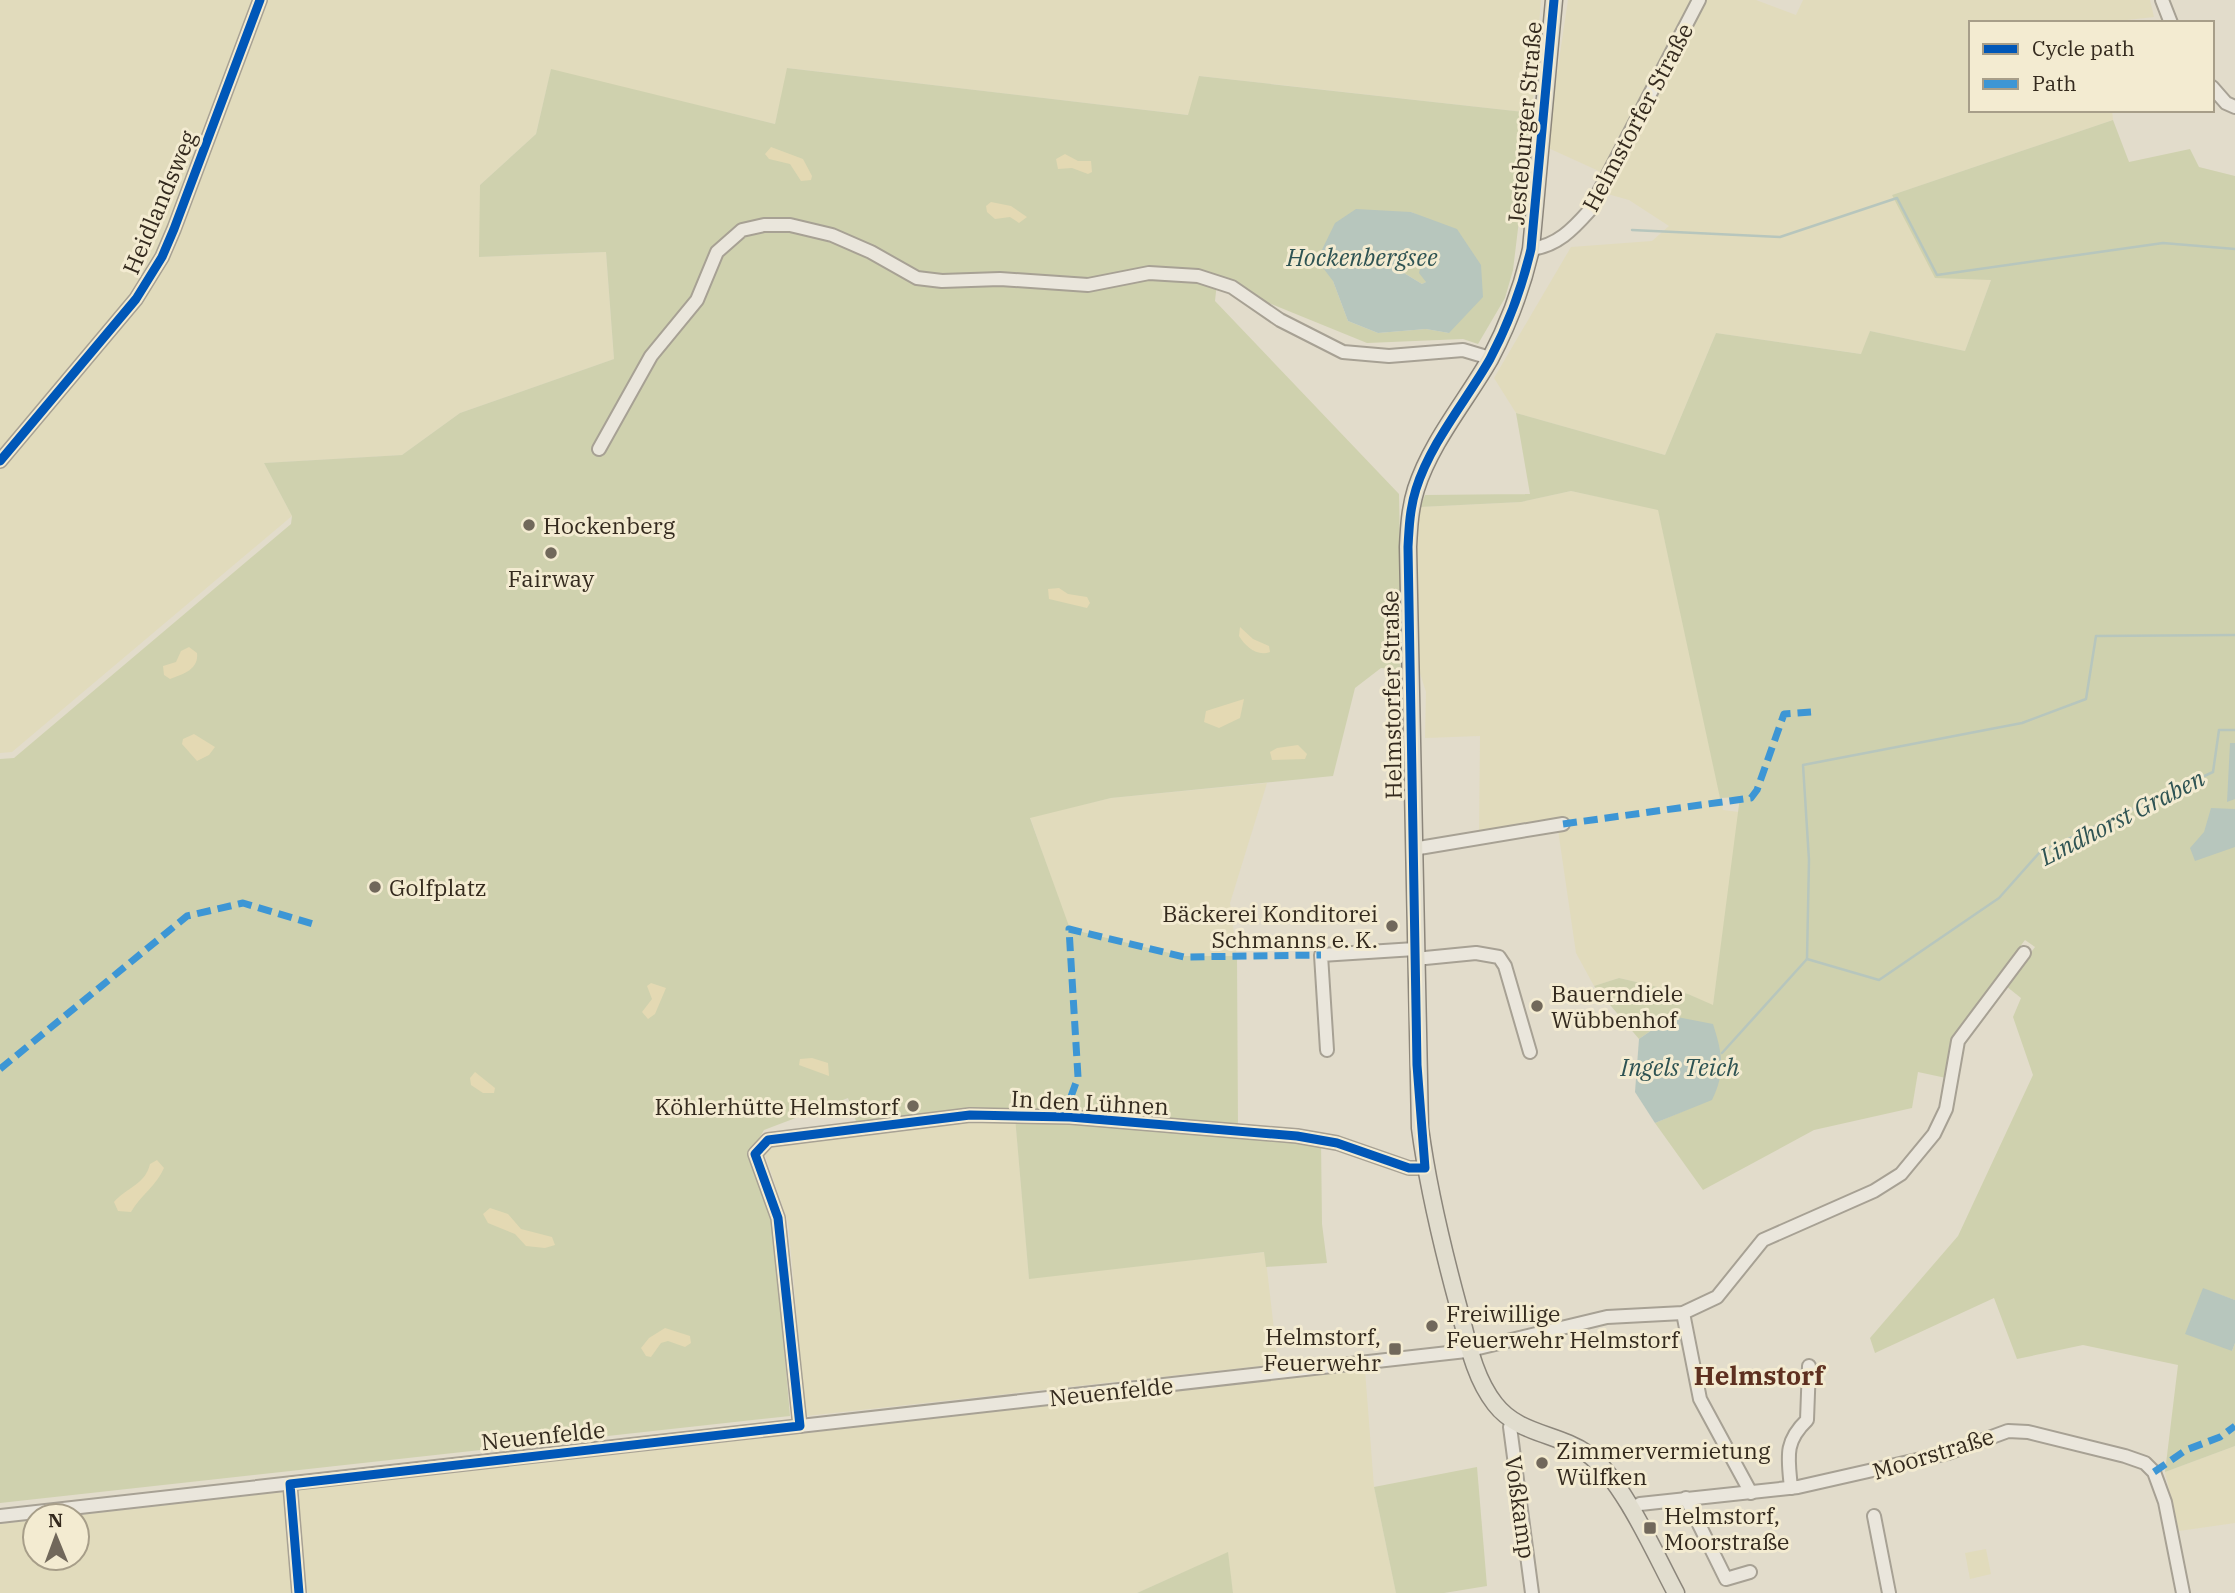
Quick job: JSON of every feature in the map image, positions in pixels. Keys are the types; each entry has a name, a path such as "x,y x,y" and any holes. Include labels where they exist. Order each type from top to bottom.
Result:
{"main road":[{"name":"Jesteburger Straße","path":"1531,249 1554,0"},
{"name":"Helmstorfer Straße","path":"1531,249 1513,312 1490,358 1427,462 1416,488 1410,516 1418,1090 1425,1168 1470,1350 1485,1387 1496,1405 1513,1421 1587,1454 1604,1469 1630,1509 1676,1593"}],"street":[{"name":"Heidlandsweg","path":"0,461 149,279 174,229 260,0"},
{"name":"Helmstorfer Straße","path":"1531,249 1548,245 1572,231 1589,211 1699,0"},
{"path":"2162,0 2170,21"},
{"path":"2214,89 2226,103 2235,107"},
{"path":"598,449 651,356 697,300 717,252 742,230 764,225 790,225 832,235 871,252 917,278 942,281 1000,279 1088,285 1149,273 1198,276 1232,287 1280,320 1343,352 1389,356 1463,350 1490,358"},
{"path":"1413,849 1563,824"},
{"path":"1327,1050 1321,955 1476,953 1499,957 1530,1052"},
{"path":"1751,1493 1700,1399 1684,1313 1717,1297 1763,1240 1874,1191 1907,1168 1934,1134 1946,1109 1958,1041 2024,953"},
{"name":"In den Lühnen","path":"800,1426 778,1218 755,1154 768,1140 971,1115 1070,1117 1297,1136 1337,1143 1409,1168 1425,1168"},
{"name":"Neuenfelde","path":"0,1516 1470,1350 1607,1317 1684,1313"},
{"path":"1791,1488 1788,1450 1792,1434 1807,1420 1809,1366"},
{"name":"Voßkamp","path":"1513,1421 1510,1427 1532,1593"},
{"name":"Moorstraße","path":"1630,1509 1640,1504 1791,1488 1868,1474 1948,1453 2008,1431 2028,1432 2125,1456 2145,1463 2154,1472 2165,1502 2183,1593"},
{"path":"290,1484 299,1593"},
{"path":"1686,1498 1726,1579 1750,1572"},
{"path":"1874,1516 1889,1593"}],"shaded area":[{"path":"0,0 1541,0 1532,113 1200,76 1189,115 788,68 775,124 551,70 536,134 480,185 480,257 606,252 614,359 460,413 402,455 264,463 292,516 12,752 0,753"},
{"path":"1568,0 1756,0 1796,15 1803,0 2150,0 2154,17 2118,21 1969,21 1969,112 2112,112 2113,120 1892,195 1991,280 1965,351 1870,331 1862,354 1716,333 1665,455 1516,413 1494,378 1571,247 1652,241 1669,226 1629,200 1604,193 1612,177 1546,147"},
{"path":"1571,491 1658,509 1723,810 1739,812 1713,1006 1688,994 1619,978 1594,986 1576,953 1557,823 1479,835 1480,736 1425,738 1426,692 1419,670 1417,550 1420,507 1521,502"},
{"path":"1267,783 1230,903 1237,956 1182,956 1069,929 1030,817 1111,798"},
{"path":"1015,1116 1029,1278 1265,1252 1278,1364 806,1416 788,1222 765,1155 780,1140 970,1118"},
{"path":"1365,1370 1374,1487 1396,1593 1233,1593 1227,1553 1137,1593 0,1593 0,1524 21,1522 21,1572 91,1572 91,1514"},
{"path":"2235,1446 2235,1523 2179,1531 2165,1472"},
{"path":"1986,1549 1991,1574 1970,1579 1965,1553"}],"green space":[{"path":"787,68 1188,115 1199,76 1532,113 1513,270 1505,298 1478,344 1463,339 1367,343 1217,282 1215,301 1399,494 1401,604 1398,658 1402,670 1381,668 1355,688 1333,776 1111,798 1030,818 1070,929 1182,956 1237,956 1238,1130 1321,1140 1322,1224 1327,1263 1266,1267 1264,1252 1029,1279 1015,1117 970,1118 860,1133 848,1098 764,1130 750,1154 773,1221 790,1416 0,1503 0,759 14,758 291,524 292,516 264,463 402,455 460,413 614,359 606,252 479,257 480,185 536,134 551,69 775,124","holes":["1411,212 1431,221 1449,333 1426,329 1378,333 1348,321 1333,281"]},
{"path":"2113,120 2129,162 2190,149 2199,167 2235,176 2235,1300 2203,1289 2232,1351 2235,1343 2235,1446 2165,1472 2178,1365 2083,1345 2017,1359 1994,1298 1875,1353 1870,1338 1958,1236 2033,1075 2013,1017 2021,998 2006,986 2035,947 2025,940 1952,1037 1946,1078 1918,1072 1912,1108 1814,1130 1703,1190 1655,1123 1712,1099 1672,1016 1639,1039 1594,986 1619,978 1688,994 1713,1005 1740,797 1720,798 1658,510 1571,491 1521,502 1420,507 1425,495 1530,494 1516,413 1665,455 1716,333 1861,354 1870,331 1965,351 1991,280 1935,278 1892,195"},
{"path":"1409,253 1417,254 1422,260 1426,282 1422,284 1399,270 1401,259"},
{"path":"1477,1467 1487,1586 1444,1593 1396,1593 1374,1487"},
{"path":"1228,1552 1233,1593 1137,1593"}],"sand":[{"path":"771,147 803,159 812,176 811,180 801,181 790,164 769,159 765,154"},
{"path":"1065,154 1078,161 1091,161 1092,172 1088,174 1072,168 1058,169 1056,159"},
{"path":"991,202 1011,206 1027,217 1019,223 1010,217 995,219 987,212 986,206"},
{"path":"1059,588 1068,594 1087,597 1090,603 1087,608 1049,599 1048,589"},
{"path":"1240,627 1253,639 1269,646 1270,652 1256,652 1248,647 1239,636"},
{"path":"189,647 197,653 193,667 170,679 164,675 163,666 176,662 181,651"},
{"path":"1244,699 1240,718 1219,728 1204,722 1206,711"},
{"path":"194,734 215,747 209,755 197,761 182,744 183,739"},
{"path":"1298,745 1307,754 1305,759 1272,760 1270,752 1277,748"},
{"path":"651,983 666,988 655,1014 648,1019 642,1012 652,999 647,986"},
{"path":"812,1058 828,1063 829,1076 799,1065 800,1059"},
{"path":"475,1072 495,1088 494,1093 483,1093 471,1085 470,1078"},
{"path":"157,1160 164,1168 157,1180 131,1212 118,1211 114,1202 140,1181 150,1164"},
{"path":"490,1208 508,1214 521,1229 552,1237 555,1245 545,1248 526,1246 515,1234 488,1223 483,1214"},
{"path":"665,1328 690,1336 691,1343 685,1347 668,1341 661,1343 651,1357 646,1356 641,1348 649,1338"}],"water":[{"name":"Hockenbergsee","path":"1356,209 1411,212 1457,229 1481,265 1483,297 1449,333 1426,329 1378,333 1348,321 1333,281 1317,260 1335,223","holes":["1409,253 1417,254 1422,260 1419,273 1426,282 1422,284 1399,270 1401,259"]},
{"path":"2230,743 2235,743 2235,799 2227,802"},
{"path":"2211,808 2235,809 2235,847 2195,861 2190,848 2204,832"},
{"name":"Ingels Teich","path":"1672,1016 1713,1024 1719,1044 1721,1071 1712,1100 1655,1123 1635,1092 1639,1039"},
{"path":"2203,1288 2235,1300 2235,1343 2232,1351 2185,1334"}],"waterway":[{"path":"1632,230 1780,237 1897,198 1937,275 2163,243 2235,249"},
{"path":"1807,959 1809,860 1803,765 2022,723 2086,699 2096,636 2235,635"},
{"name":"Lindhorst Graben","path":"1722,1053 1807,959 1879,980 1999,898 2040,852 2213,772 2219,730 2235,730"}],"marked path":[{"path":"1563,824 1751,798 1757,790 1784,714 1811,712"},
{"path":"0,1069 187,916 243,903 313,924"},
{"path":"1070,1117 1068,1105 1078,1077 1069,929 1184,957 1321,955"},
{"path":"2154,1472 2186,1450 2220,1437 2235,1426"}],"cycle path":[{"path":"0,461 136,299 162,257 260,0"},
{"path":"299,1593 290,1484 800,1426 778,1218 755,1154 768,1140 970,1115 1070,1117 1297,1136 1337,1143 1409,1168 1425,1168 1417,1065 1408,547 1410,518 1414,496 1431,455 1497,346 1514,305 1531,249 1554,0"}],"place":[{"name":"Hockenberg","path":"529,525"},
{"name":"Fairway","path":"551,553"},
{"name":"Golfplatz","path":"375,887"},
{"name":"Bäckerei Konditorei Schmanns e. K.","path":"1392,926"},
{"name":"Bauerndiele Wübbenhof","path":"1537,1006"},
{"name":"Köhlerhütte Helmstorf","path":"913,1106"},
{"name":"Freiwillige Feuerwehr Helmstorf","path":"1432,1326"},
{"name":"Helmstorf, Feuerwehr","path":"1395,1349"},
{"name":"Zimmervermietung Wülfken","path":"1542,1463"},
{"name":"Helmstorf, Moorstraße","path":"1650,1528"}],"district":[{"name":"Helmstorf","path":"1759,1375"}]}
